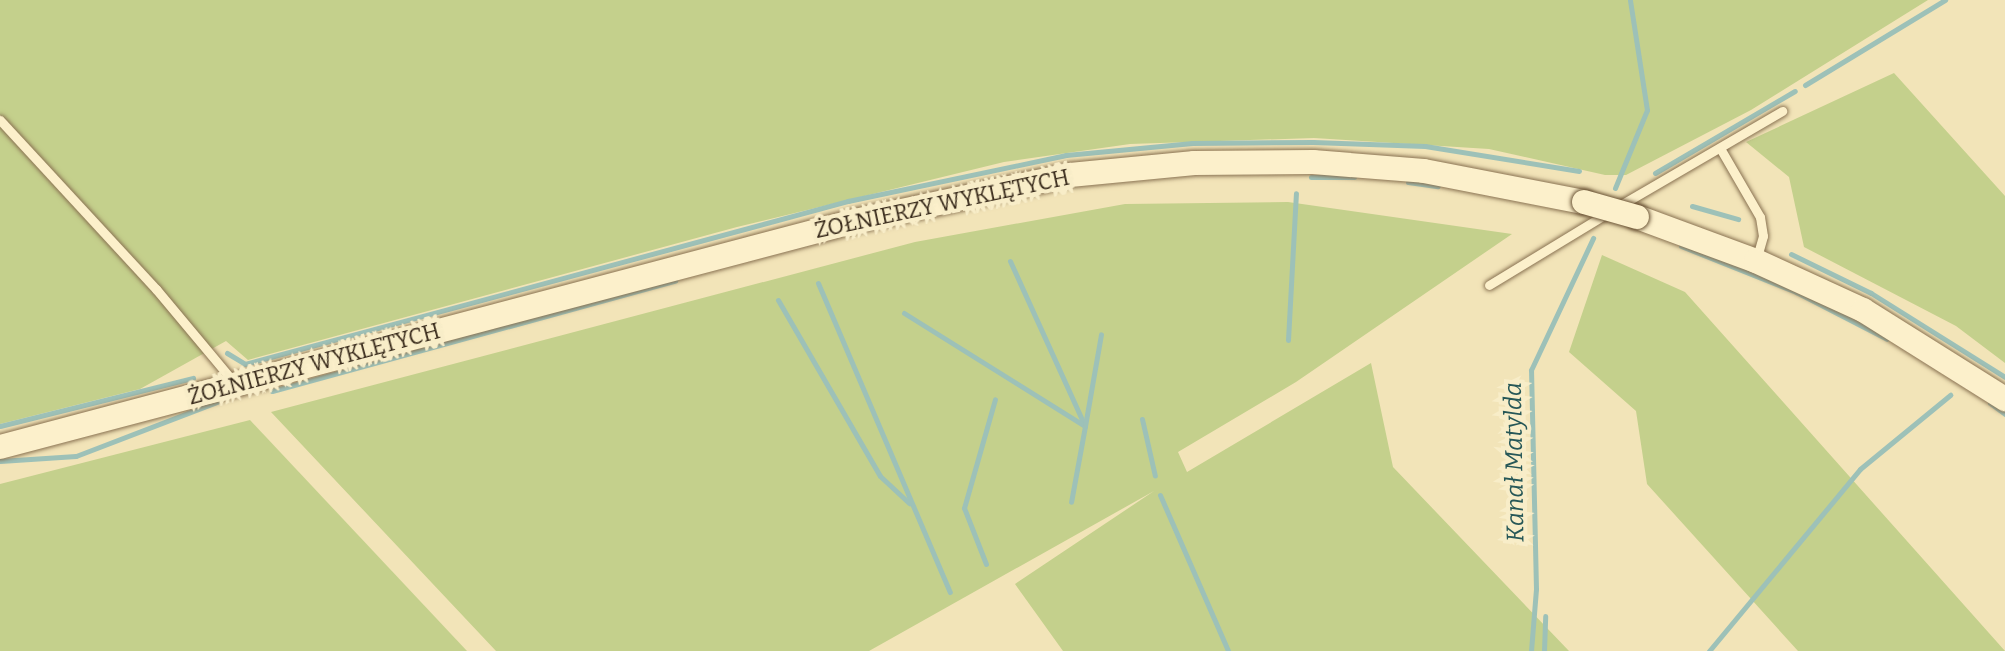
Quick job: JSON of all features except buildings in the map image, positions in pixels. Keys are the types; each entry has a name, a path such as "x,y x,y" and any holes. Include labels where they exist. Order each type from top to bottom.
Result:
{"main road":[{"name":"ŻOŁNIERZY WYKLĘTYCH","path":"0,447 855,221 1070,175 1194,163 1313,162 1424,171 1584,202 1637,217 1756,261 1863,310 2005,399"}],"lane":[{"path":"1489,285 1782,111"},
{"path":"0,120 156,289 235,384"},
{"path":"1720,148 1760,217 1763,236 1756,261"}],"green space":[{"path":"0,0 1928,0 1751,110 1626,175 1605,175 1489,149 1314,138 1130,144 1004,162 737,227 248,360 226,341 140,389 0,424"},
{"path":"1894,73 2005,196 2005,363 1956,326 1804,247 1789,177 1746,142"},
{"path":"1288,202 1512,234 1296,382 1178,452 1187,472 1371,363 1393,467 1569,651 1063,651 1015,584 1154,491 869,651 496,651 271,412 915,242 1125,204"},
{"path":"1602,255 1685,292 2005,651 1798,651 1647,484 1636,411 1569,352"},
{"path":"250,420 467,651 0,651 0,484"}],"waterway":[{"name":"Kanał Matylda","path":"1615,188 1647,110 1630,0"},
{"path":"1805,85 1945,0"},
{"path":"1655,173 1795,91"},
{"path":"227,353 245,364 848,201 1066,155 1192,143 1313,142 1425,146 1579,171"},
{"path":"1311,177 1354,177"},
{"path":"1408,182 1438,186"},
{"path":"1288,340 1296,193"},
{"path":"1692,206 1738,219"},
{"name":"Kanał Matylda","path":"1531,651 1536,589 1531,370 1593,238"},
{"path":"1681,246 1796,292 1887,339"},
{"path":"1791,254 1871,293 2005,377"},
{"path":"1010,261 1085,426 1071,502"},
{"path":"272,391 675,281"},
{"path":"818,283 950,592"},
{"path":"778,300 880,476 909,503"},
{"path":"904,313 1085,426 1101,334"},
{"path":"0,426 193,378"},
{"path":"1709,651 1860,469 1950,395"},
{"path":"986,564 964,508 995,399"},
{"path":"0,461 76,456 217,402"},
{"path":"1990,403 2005,414"},
{"path":"1142,419 1155,476"},
{"path":"1160,495 1228,651"},
{"path":"1544,651 1545,616"}]}
